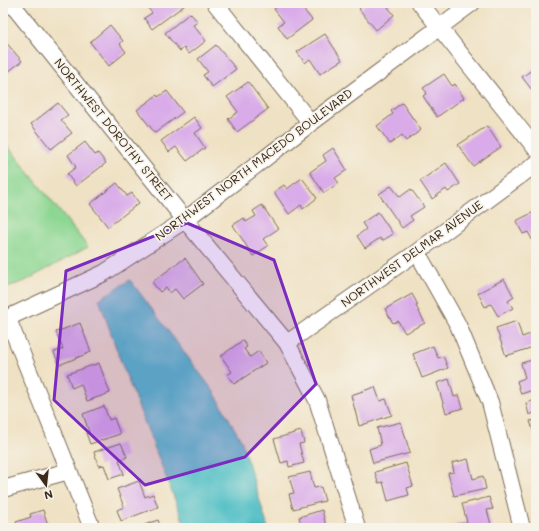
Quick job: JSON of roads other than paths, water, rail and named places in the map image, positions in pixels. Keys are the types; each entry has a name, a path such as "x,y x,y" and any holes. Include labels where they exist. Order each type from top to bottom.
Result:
{"street":[{"name":"NORTHWEST DOROTHY STREET","path":"11,3 185,220 287,343 317,400 357,528"},
{"path":"215,3 311,123"},
{"path":"420,3 536,149"},
{"name":"NORTHWEST NORTH MACEDO BOULEVARD","path":"6,320 104,273 185,220 311,123 472,3"},
{"name":"NORTHWEST DELMAR AVENUE","path":"287,343 417,252 536,164"},
{"path":"417,252 458,325 490,402 522,528"},
{"path":"6,320 70,471 92,528"},
{"path":"3,489 70,471"}],"water":[{"path":"130,280 214,392 242,442 268,528 186,528 121,362 99,299"}]}
